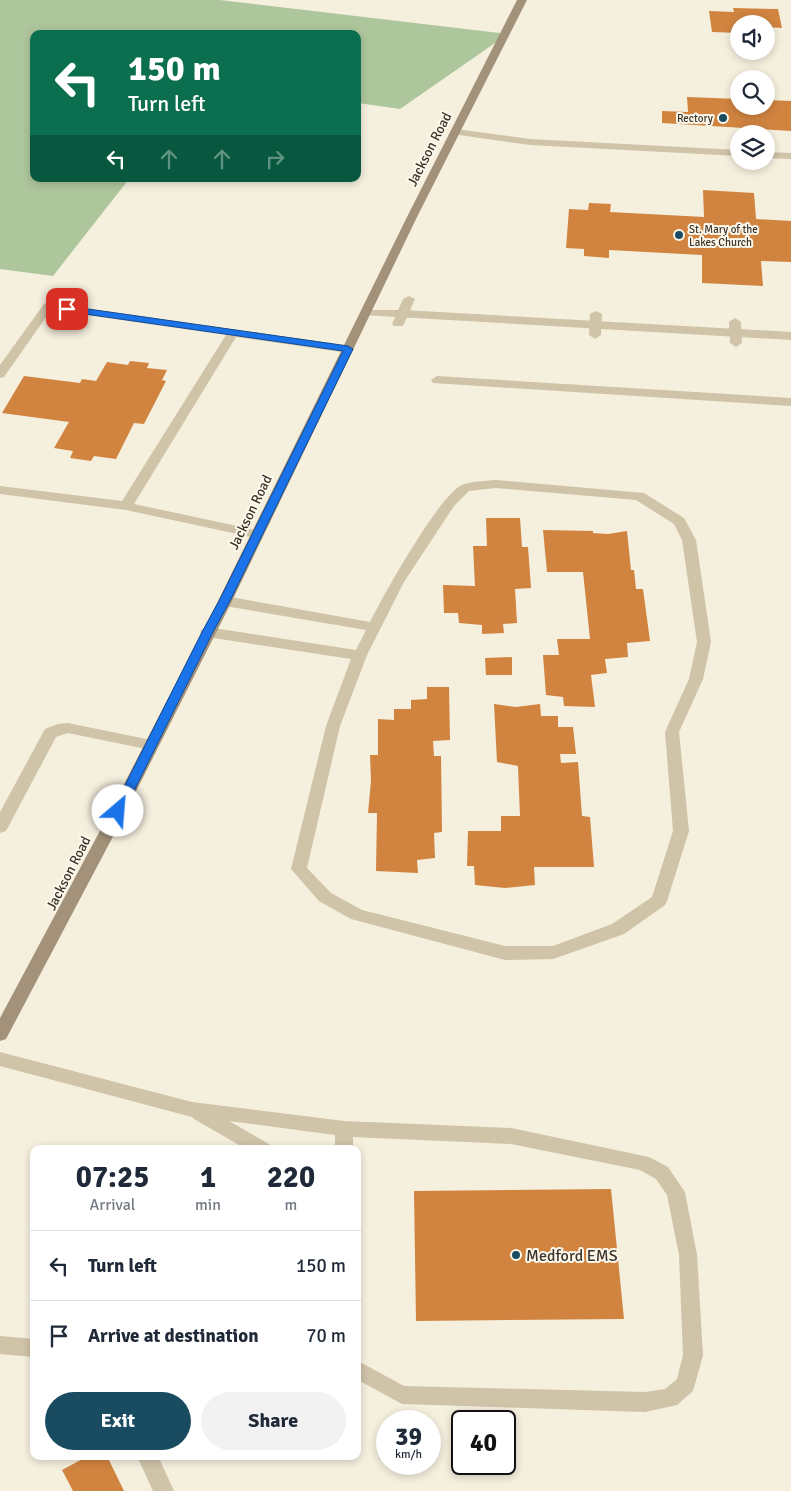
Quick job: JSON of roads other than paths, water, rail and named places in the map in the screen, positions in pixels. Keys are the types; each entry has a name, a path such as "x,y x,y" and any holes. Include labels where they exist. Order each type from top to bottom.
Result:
{"street":[{"name":"Jackson Road","path":"0,1034 56,932 207,632 225,601 256,534 522,0"},
{"path":"456,132 530,142 679,146 730,153"},
{"path":"775,155 791,156"},
{"path":"400,318 409,299"},
{"path":"0,374 48,306 348,349"},
{"path":"366,313 400,318 595,325 791,336"},
{"path":"126,506 233,333"},
{"path":"437,380 791,402"},
{"path":"496,484 639,496 679,521 689,540 704,642 696,679 672,732 681,831 660,901 618,929 553,952 505,953 357,915 325,897 299,869 332,726 360,655 402,574 449,503 465,488 496,484"},
{"path":"0,490 126,506 256,534"},
{"path":"225,601 374,627"},
{"path":"207,632 360,655"},
{"path":"0,827 50,733 58,729 68,728 151,745"},
{"path":"0,1059 192,1109 344,1129 511,1136 615,1156 643,1163 662,1173 676,1192 688,1255 693,1354 686,1384 670,1398 645,1402 402,1395 361,1372"},
{"path":"192,1109 256,1145"},
{"path":"344,1129 344,1145"},
{"path":"0,1345 30,1348"},
{"path":"149,1460 164,1491"}],"place":[{"name":"Rectory","path":"723,118"},
{"name":"St. Mary of the Lakes Church","path":"679,235"},
{"name":"Medford EMS","path":"516,1255"}]}
